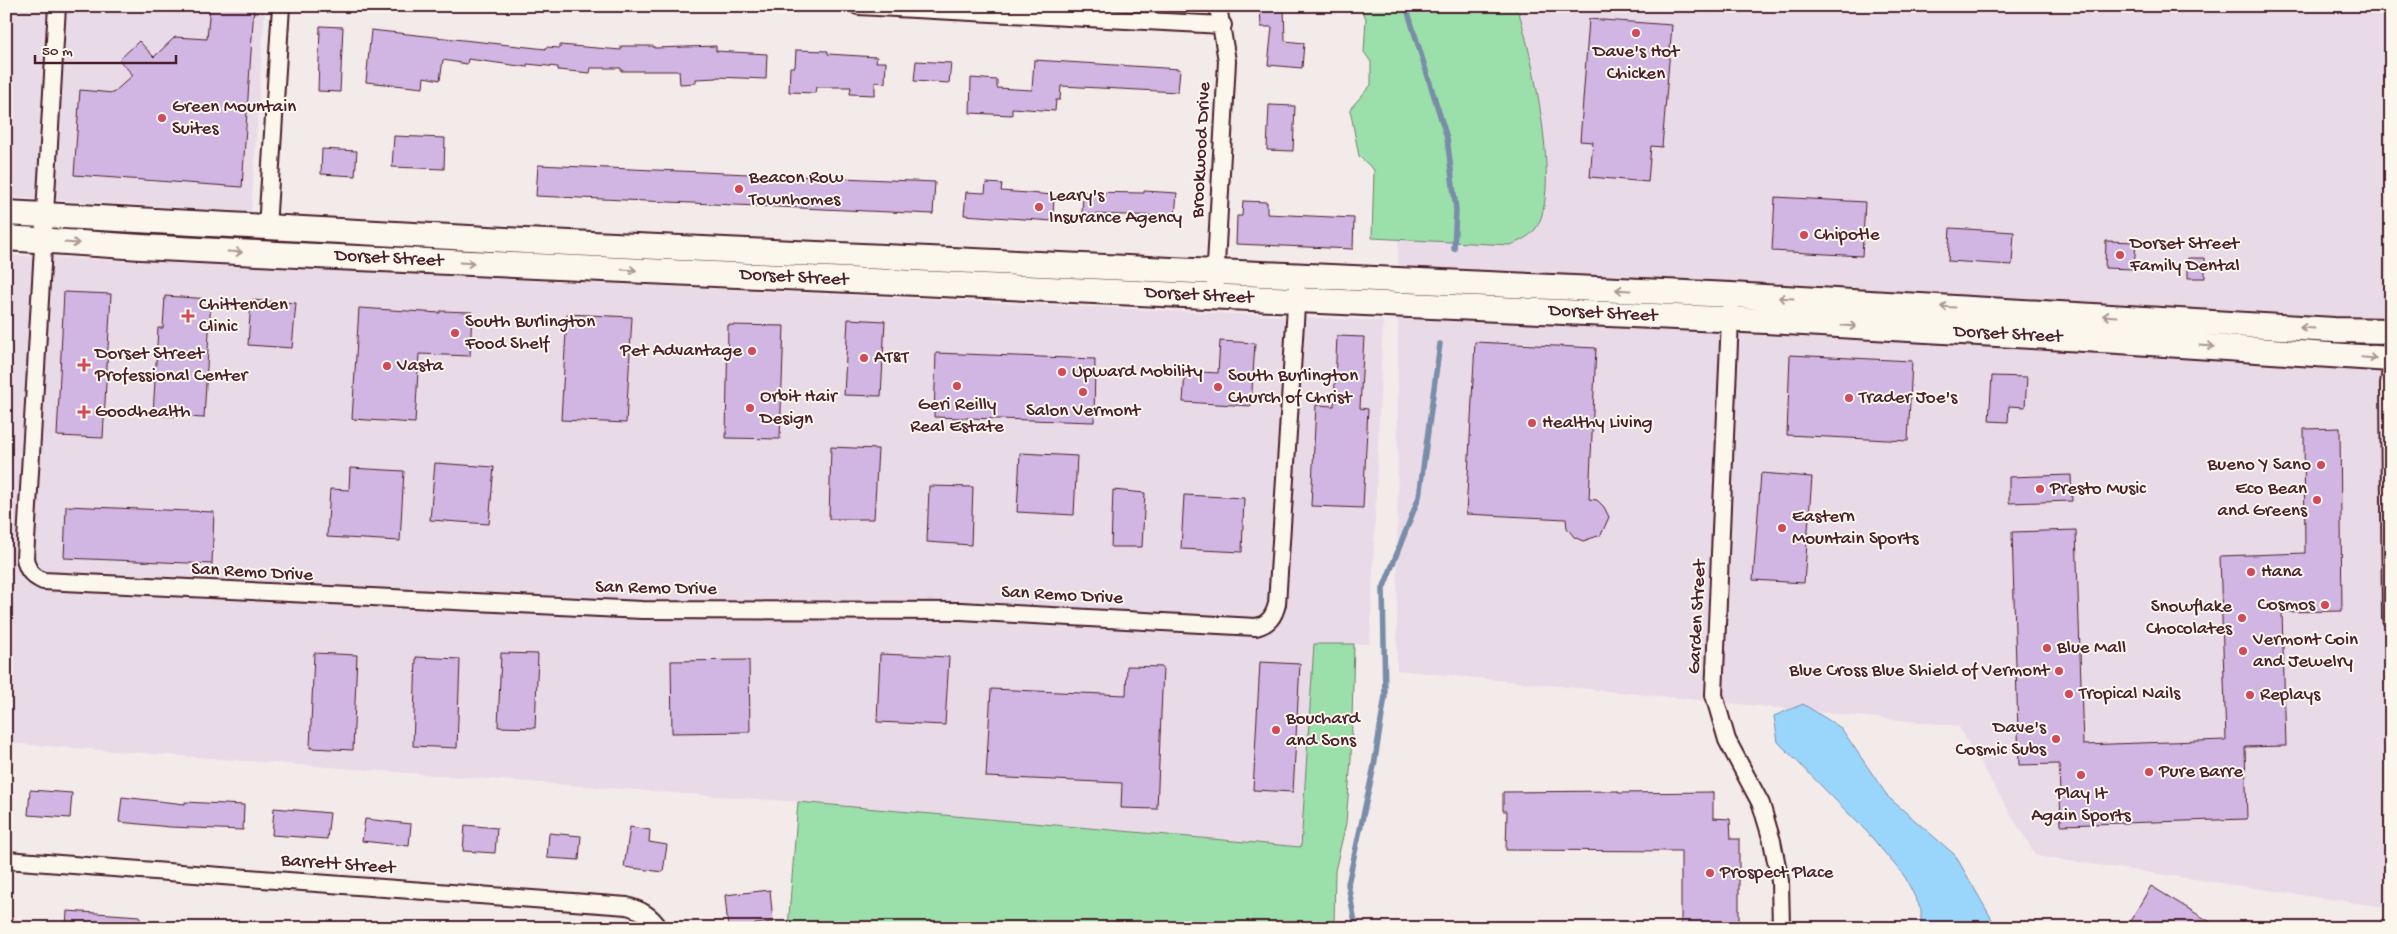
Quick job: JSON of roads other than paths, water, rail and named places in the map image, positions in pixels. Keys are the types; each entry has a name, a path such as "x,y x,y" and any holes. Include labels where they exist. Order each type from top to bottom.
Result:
{"main road":[{"name":"Dorset Street","path":"6,213 267,228 1731,295 2334,330 2391,331"},
{"name":"Dorset Street","path":"6,238 326,256 1730,320 2158,343 2391,359"},
{"path":"2158,343 2159,319"}],"street":[{"name":"San Remo Drive","path":"57,6 25,558 26,567 33,576 43,581 53,583 642,610 961,611 1256,627 1264,625 1271,620 1277,604 1298,276"},
{"path":"267,228 281,6"},
{"path":"858,6 1223,25"},
{"name":"Brookwood Drive","path":"1214,297 1227,61 1223,25 1218,6"},
{"name":"Garden Street","path":"1731,295 1714,695 1727,740 1761,804 1772,841 1780,881 1781,928"},
{"path":"2391,369 2389,384 2391,619"},
{"name":"Barrett Street","path":"6,860 627,906 640,910 651,917 659,928"}],"water":[{"path":"1803,704 1841,728 1888,797 1955,855 1997,928 1921,928 1921,909 1905,877 1868,833 1778,742 1774,716"}],"waterway":[{"path":"1406,6 1447,138 1456,210 1454,249"},
{"path":"1356,928 1348,884 1374,766 1385,696 1383,589 1419,497 1440,344"}],"place":[{"name":"Dave's Hot Chicken","path":"1636,33"},
{"name":"Green Mountain Suites","path":"162,118"},
{"name":"Beacon Row Townhomes","path":"739,189"},
{"name":"Leary's Insurance Agency","path":"1039,207"},
{"name":"Chipotle","path":"1804,235"},
{"name":"Dorset Street Family Dental","path":"2120,255"},
{"name":"Chittenden Clinic","path":"188,316"},
{"name":"South Burlington Food Shelf","path":"455,333"},
{"name":"Pet Advantage","path":"752,351"},
{"name":"AT&T","path":"864,358"},
{"name":"Dorset Street Professional Center","path":"84,365"},
{"name":"Vasta","path":"387,366"},
{"name":"Upward Mobility","path":"1062,372"},
{"name":"Geri Reilly Real Estate","path":"957,386"},
{"name":"South Burlington Church of Christ","path":"1218,387"},
{"name":"Salon Vermont","path":"1083,392"},
{"name":"Trader Joe's","path":"1849,398"},
{"name":"Orbit Hair Design","path":"750,408"},
{"name":"Goodhealth","path":"84,412"},
{"name":"Healthy Living","path":"1532,423"},
{"name":"Bueno Y Sano","path":"2321,465"},
{"name":"Presto Music","path":"2040,489"},
{"name":"Eco Bean and Greens","path":"2317,500"},
{"name":"Eastern Mountain Sports","path":"1782,528"},
{"name":"Hana","path":"2251,572"},
{"name":"Cosmos","path":"2325,605"},
{"name":"Snowflake Chocolates","path":"2242,618"},
{"name":"Blue Mall","path":"2047,648"},
{"name":"Vermont Coin and Jewelry","path":"2243,651"},
{"name":"Blue Cross Blue Shield of Vermont","path":"2059,671"},
{"name":"Tropical Nails","path":"2069,694"},
{"name":"Replays","path":"2250,695"},
{"name":"Bouchard and Sons","path":"1276,730"},
{"name":"Dave's Cosmic Subs","path":"2056,739"},
{"name":"Pure Barre","path":"2149,772"},
{"name":"Play It Again Sports","path":"2081,775"},
{"name":"Prospect Place","path":"1710,873"}]}
